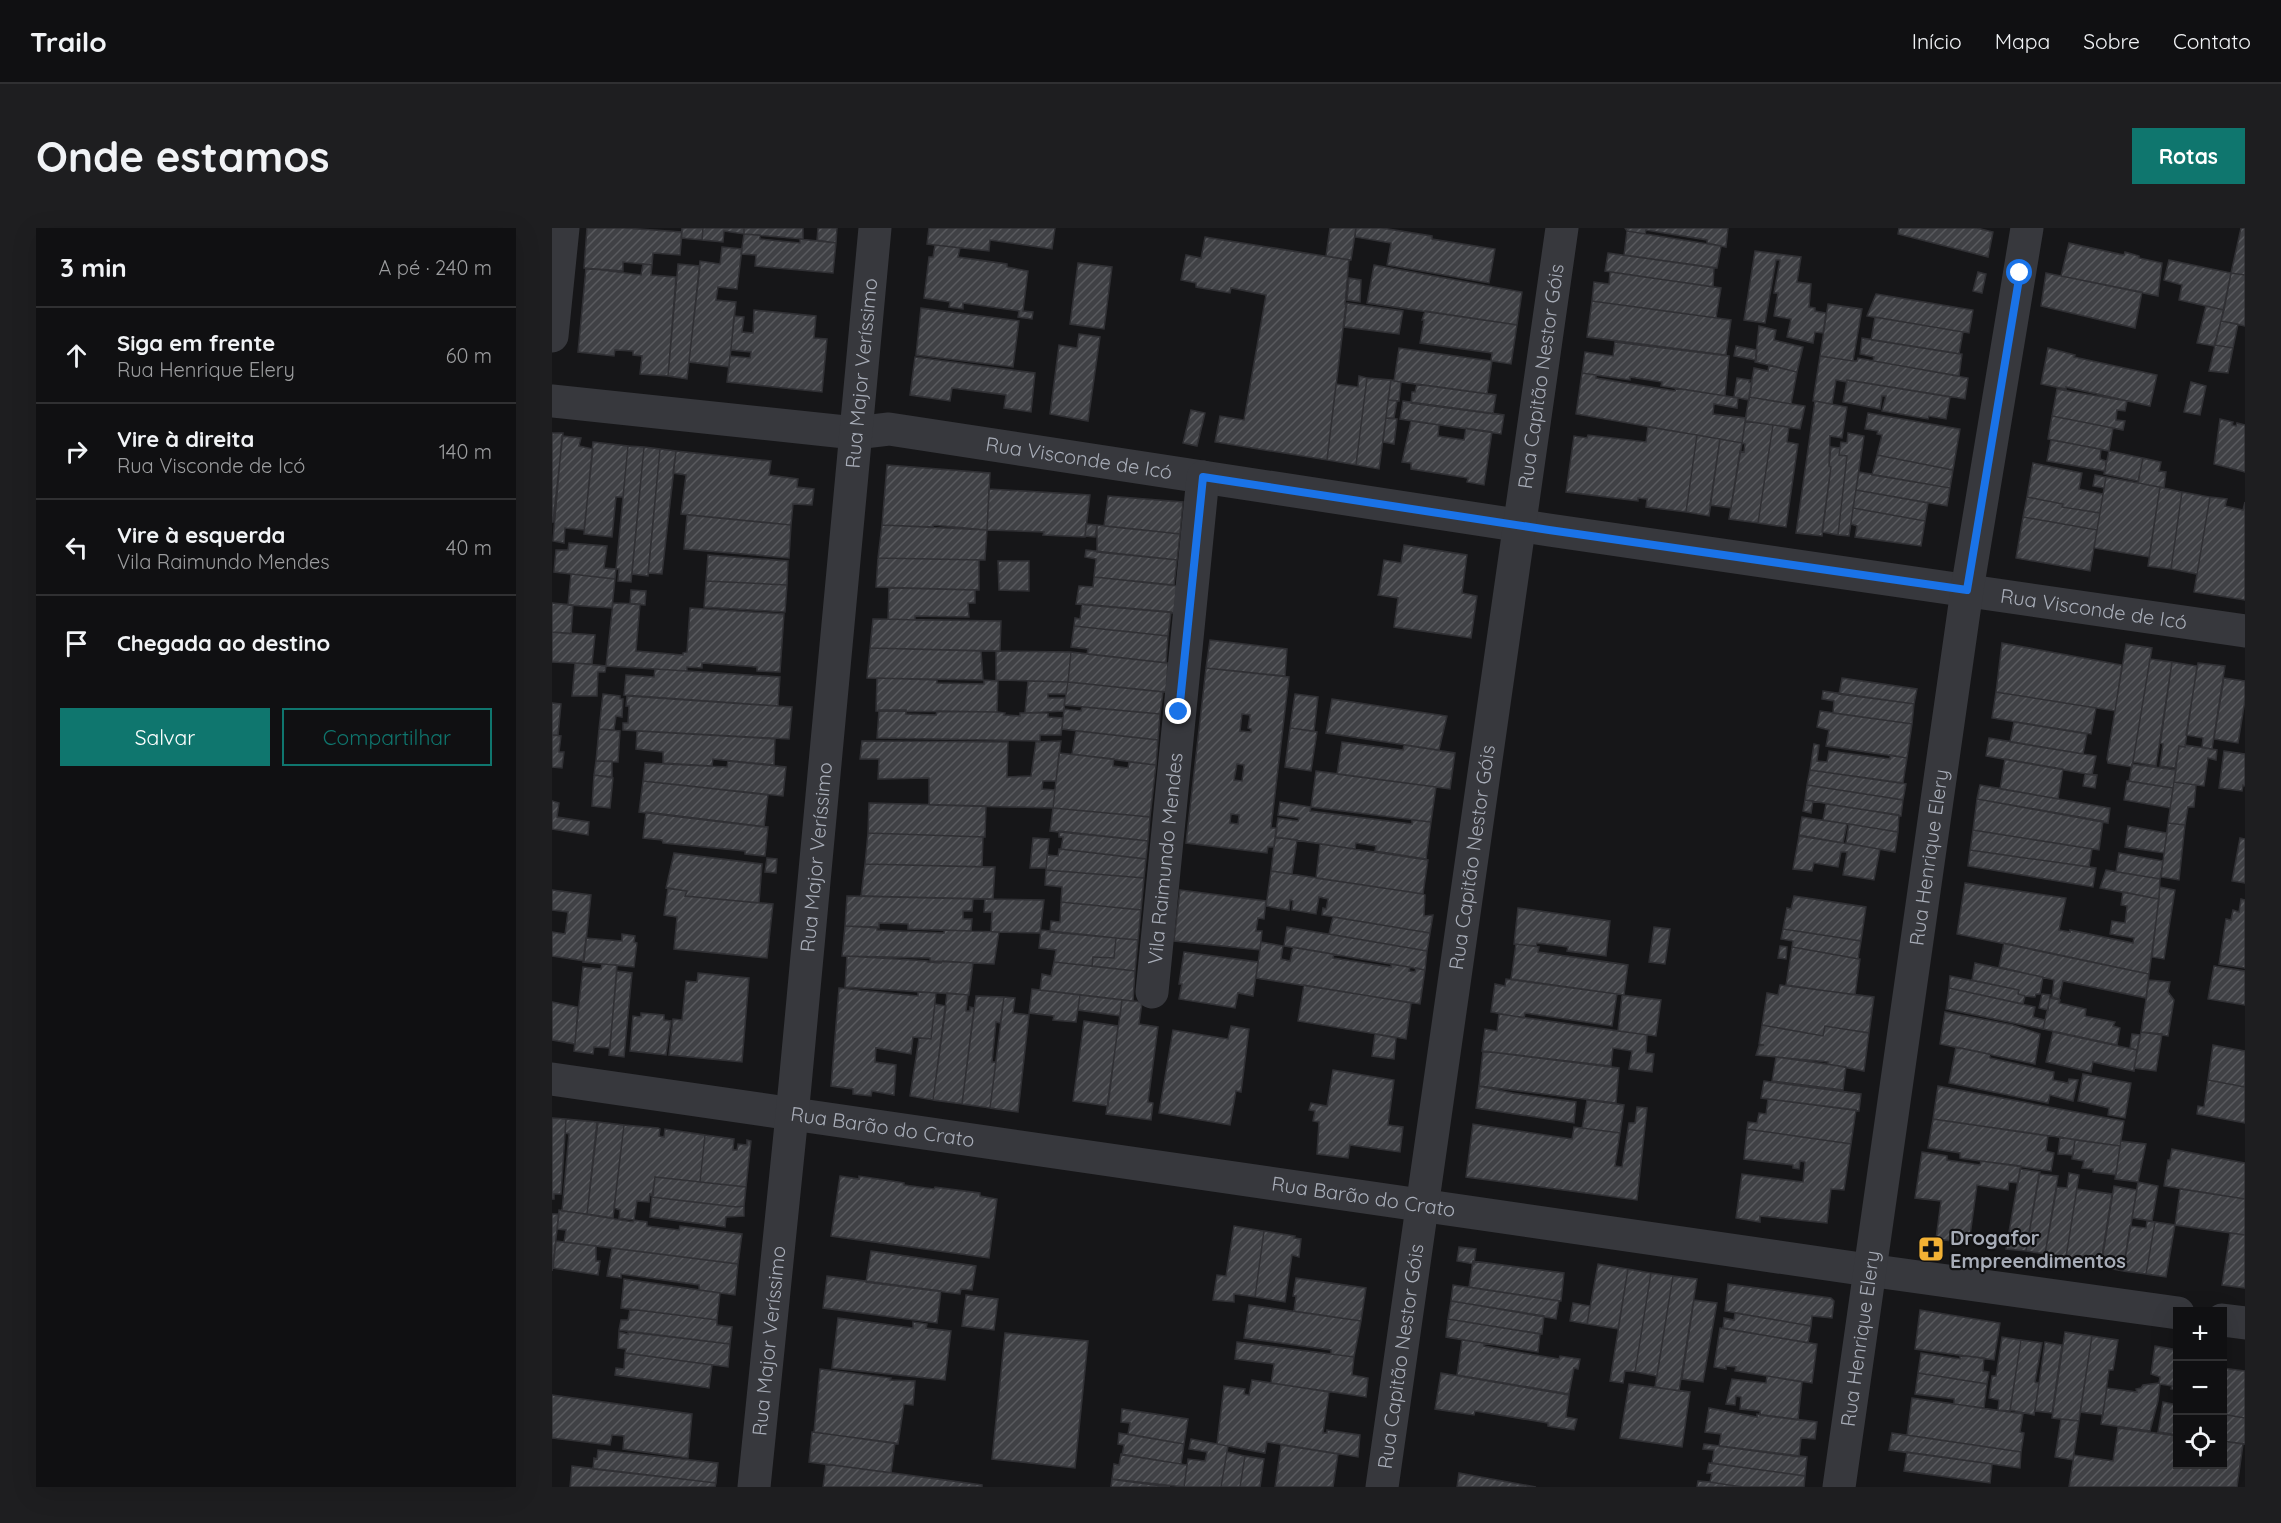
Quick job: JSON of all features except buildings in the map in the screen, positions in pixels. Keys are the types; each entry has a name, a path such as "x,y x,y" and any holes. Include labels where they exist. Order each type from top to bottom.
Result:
{"street":[{"path":"552,336 563,228"},
{"name":"Rua Major Veríssimo","path":"754,1487 792,1114 875,228"},
{"name":"Rua Capitão Nestor Góis","path":"1382,1487 1562,228"},
{"name":"Rua Henrique Elery","path":"1839,1487 1868,1270 1967,590 2027,228"},
{"name":"Rua Visconde de Icó","path":"552,401 855,433 889,429 2245,632"},
{"name":"Vila Raimundo Mendes","path":"1152,992 1203,477"},
{"name":"Rua Barão do Crato","path":"552,1079 2173,1312"},
{"path":"2227,1321 2245,1323"}],"place":[{"name":"Drogafor Empreendimentos","path":"1931,1249"}],"route":[{"path":"1179,712 1203,477 1549,530 1967,590 2020,273"}]}
